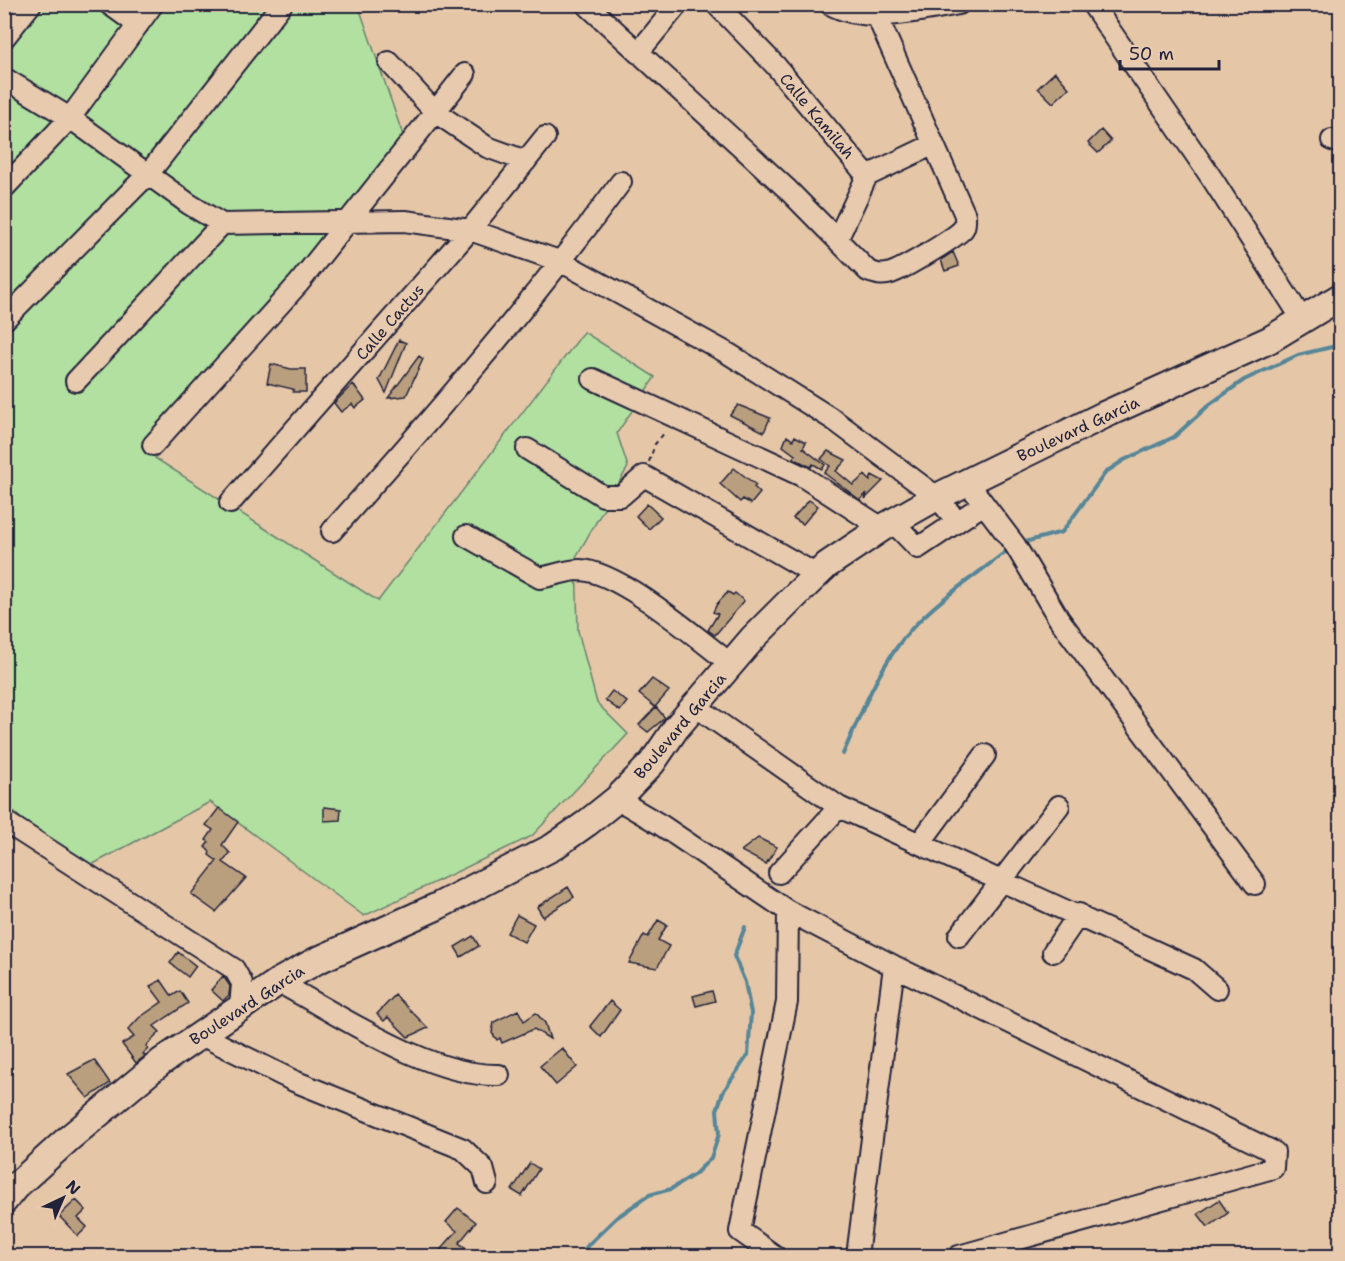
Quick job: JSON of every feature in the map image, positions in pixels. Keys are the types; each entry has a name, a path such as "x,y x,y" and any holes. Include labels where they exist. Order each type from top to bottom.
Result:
{"main road":[{"name":"Boulevard Garcia","path":"4,1201 16,1186 68,1139 161,1062 278,982 316,961 438,906 553,848 617,799 652,763 695,706 753,638 817,574 887,524 1104,415 1269,340 1341,297"}],"street":[{"path":"4,38 32,4"},
{"path":"109,4 138,25"},
{"path":"4,188 70,118 153,4"},
{"path":"4,320 149,173 282,4"},
{"path":"586,4 838,238 868,272 880,276 892,273 962,230 966,224 965,215 932,145 876,14"},
{"path":"638,53 678,4"},
{"name":"Calle Kamilah","path":"716,4 775,65 867,176"},
{"path":"830,4 843,11 876,14 958,4"},
{"path":"1092,4 1213,180 1302,319"},
{"path":"389,62 435,111 487,147 526,161"},
{"path":"153,446 299,283 465,74"},
{"path":"4,78 70,118 189,204 222,224 405,221 470,230 562,262 729,354 834,420 937,497 956,520"},
{"name":"Calle Cactus","path":"230,503 470,230 545,137"},
{"path":"838,238 867,176 932,145"},
{"path":"333,531 464,383 562,262 621,182"},
{"path":"76,381 222,224"},
{"path":"593,379 802,476 887,524 918,548 956,520 984,504"},
{"path":"527,449 603,496 621,496 644,476 817,574"},
{"path":"968,483 1015,545 1065,628 1255,884"},
{"path":"466,536 540,578 580,570 607,576 657,608 731,664"},
{"path":"695,706 839,807 1079,914 1194,969 1217,989"},
{"path":"920,843 985,755"},
{"path":"617,799 662,825 788,911 894,966 1274,1152 1273,1168 1210,1188 1189,1191 958,1257"},
{"path":"959,936 1059,806"},
{"path":"779,873 839,807"},
{"path":"4,821 234,969 242,983 240,1008"},
{"path":"776,1257 740,1231 787,1002 788,911"},
{"path":"1053,952 1079,914"},
{"path":"857,1257 894,966"},
{"path":"278,982 408,1052 458,1072 500,1075"},
{"path":"201,1035 294,1082 463,1149 483,1168 487,1183"}],"path":[{"path":"644,476 660,436 684,421"}],"green space":[{"path":"5,5 356,5 360,10 406,144 379,187 155,458 378,601 584,332 655,377 617,433 628,467 576,557 578,631 597,703 628,734 532,836 364,916 210,802 80,871 5,804"}],"building":[{"path":"1055,72 1069,88 1053,103 1038,88"},
{"path":"1101,130 1111,141 1098,153 1088,143"},
{"path":"953,252 959,266 945,271 941,260"},
{"path":"399,340 406,343 386,393 379,380"},
{"path":"419,356 423,359 406,396 388,398"},
{"path":"271,364 291,369 306,369 306,392 293,392 293,389 267,383"},
{"path":"353,384 365,400 355,408 352,404 341,412 334,403"},
{"path":"738,405 770,418 764,432 730,415"},
{"path":"787,436 793,440 795,436 806,442 803,448 825,465 822,469 813,464 811,467 793,458 795,455 783,446"},
{"path":"828,451 846,460 836,471 853,485 865,475 870,481 872,475 883,481 865,499 867,493 860,500 824,473 830,466 821,459"},
{"path":"734,468 756,485 754,487 760,493 751,504 743,499 740,502 720,484"},
{"path":"809,500 818,506 803,524 793,518"},
{"path":"647,504 661,517 649,529 636,516"},
{"path":"728,592 733,595 735,593 744,601 715,635 708,630 718,614 713,612"},
{"path":"652,679 669,691 655,707 639,694"},
{"path":"612,691 627,702 620,711 605,700"},
{"path":"656,707 665,718 648,732 639,725"},
{"path":"324,807 341,809 340,820 324,821"},
{"path":"219,808 238,822 222,845 230,853 223,862 246,878 216,912 191,894 217,861 209,855 210,852 205,847 209,842 206,840 213,830 206,825"},
{"path":"758,838 777,847 766,864 741,851"},
{"path":"568,887 574,897 543,917 537,907"},
{"path":"517,915 534,924 524,942 507,933"},
{"path":"658,920 667,925 658,940 669,946 657,968 629,963 644,935 648,937"},
{"path":"473,936 479,946 461,957 455,947"},
{"path":"178,952 196,966 188,977 170,963"},
{"path":"223,976 230,986 229,995 223,1001 211,990"},
{"path":"161,980 172,996 180,991 188,1003 154,1026 160,1032 146,1046 148,1049 143,1054 145,1056 136,1063 122,1044 134,1037 128,1030 139,1018 162,1002 150,986"},
{"path":"712,991 715,1001 696,1006 693,996"},
{"path":"395,995 428,1028 408,1037 388,1017 384,1021 377,1014"},
{"path":"610,1001 620,1010 601,1037 590,1026"},
{"path":"518,1010 524,1021 536,1013 545,1023 550,1039 534,1029 502,1043 500,1038 497,1040 492,1033 494,1022"},
{"path":"562,1048 577,1067 556,1085 540,1066"},
{"path":"94,1060 110,1083 88,1098 68,1074"},
{"path":"530,1163 539,1169 522,1196 512,1190"},
{"path":"76,1200 86,1210 78,1218 87,1227 78,1236 59,1216"},
{"path":"1219,1200 1228,1213 1208,1227 1198,1214"},
{"path":"458,1208 476,1222 459,1243 466,1248 458,1257 434,1257 457,1231 446,1222"}],"waterway":[{"path":"1021,543 1062,532 1106,472 1124,460 1174,437 1209,405 1244,380 1298,355 1340,345"},
{"path":"843,754 881,672 908,633 935,606 1009,549"},
{"path":"580,1256 616,1218 649,1195 671,1189 695,1174 711,1158 719,1134 717,1110 723,1092 748,1055 751,1013 745,982 734,956 745,927"}]}
